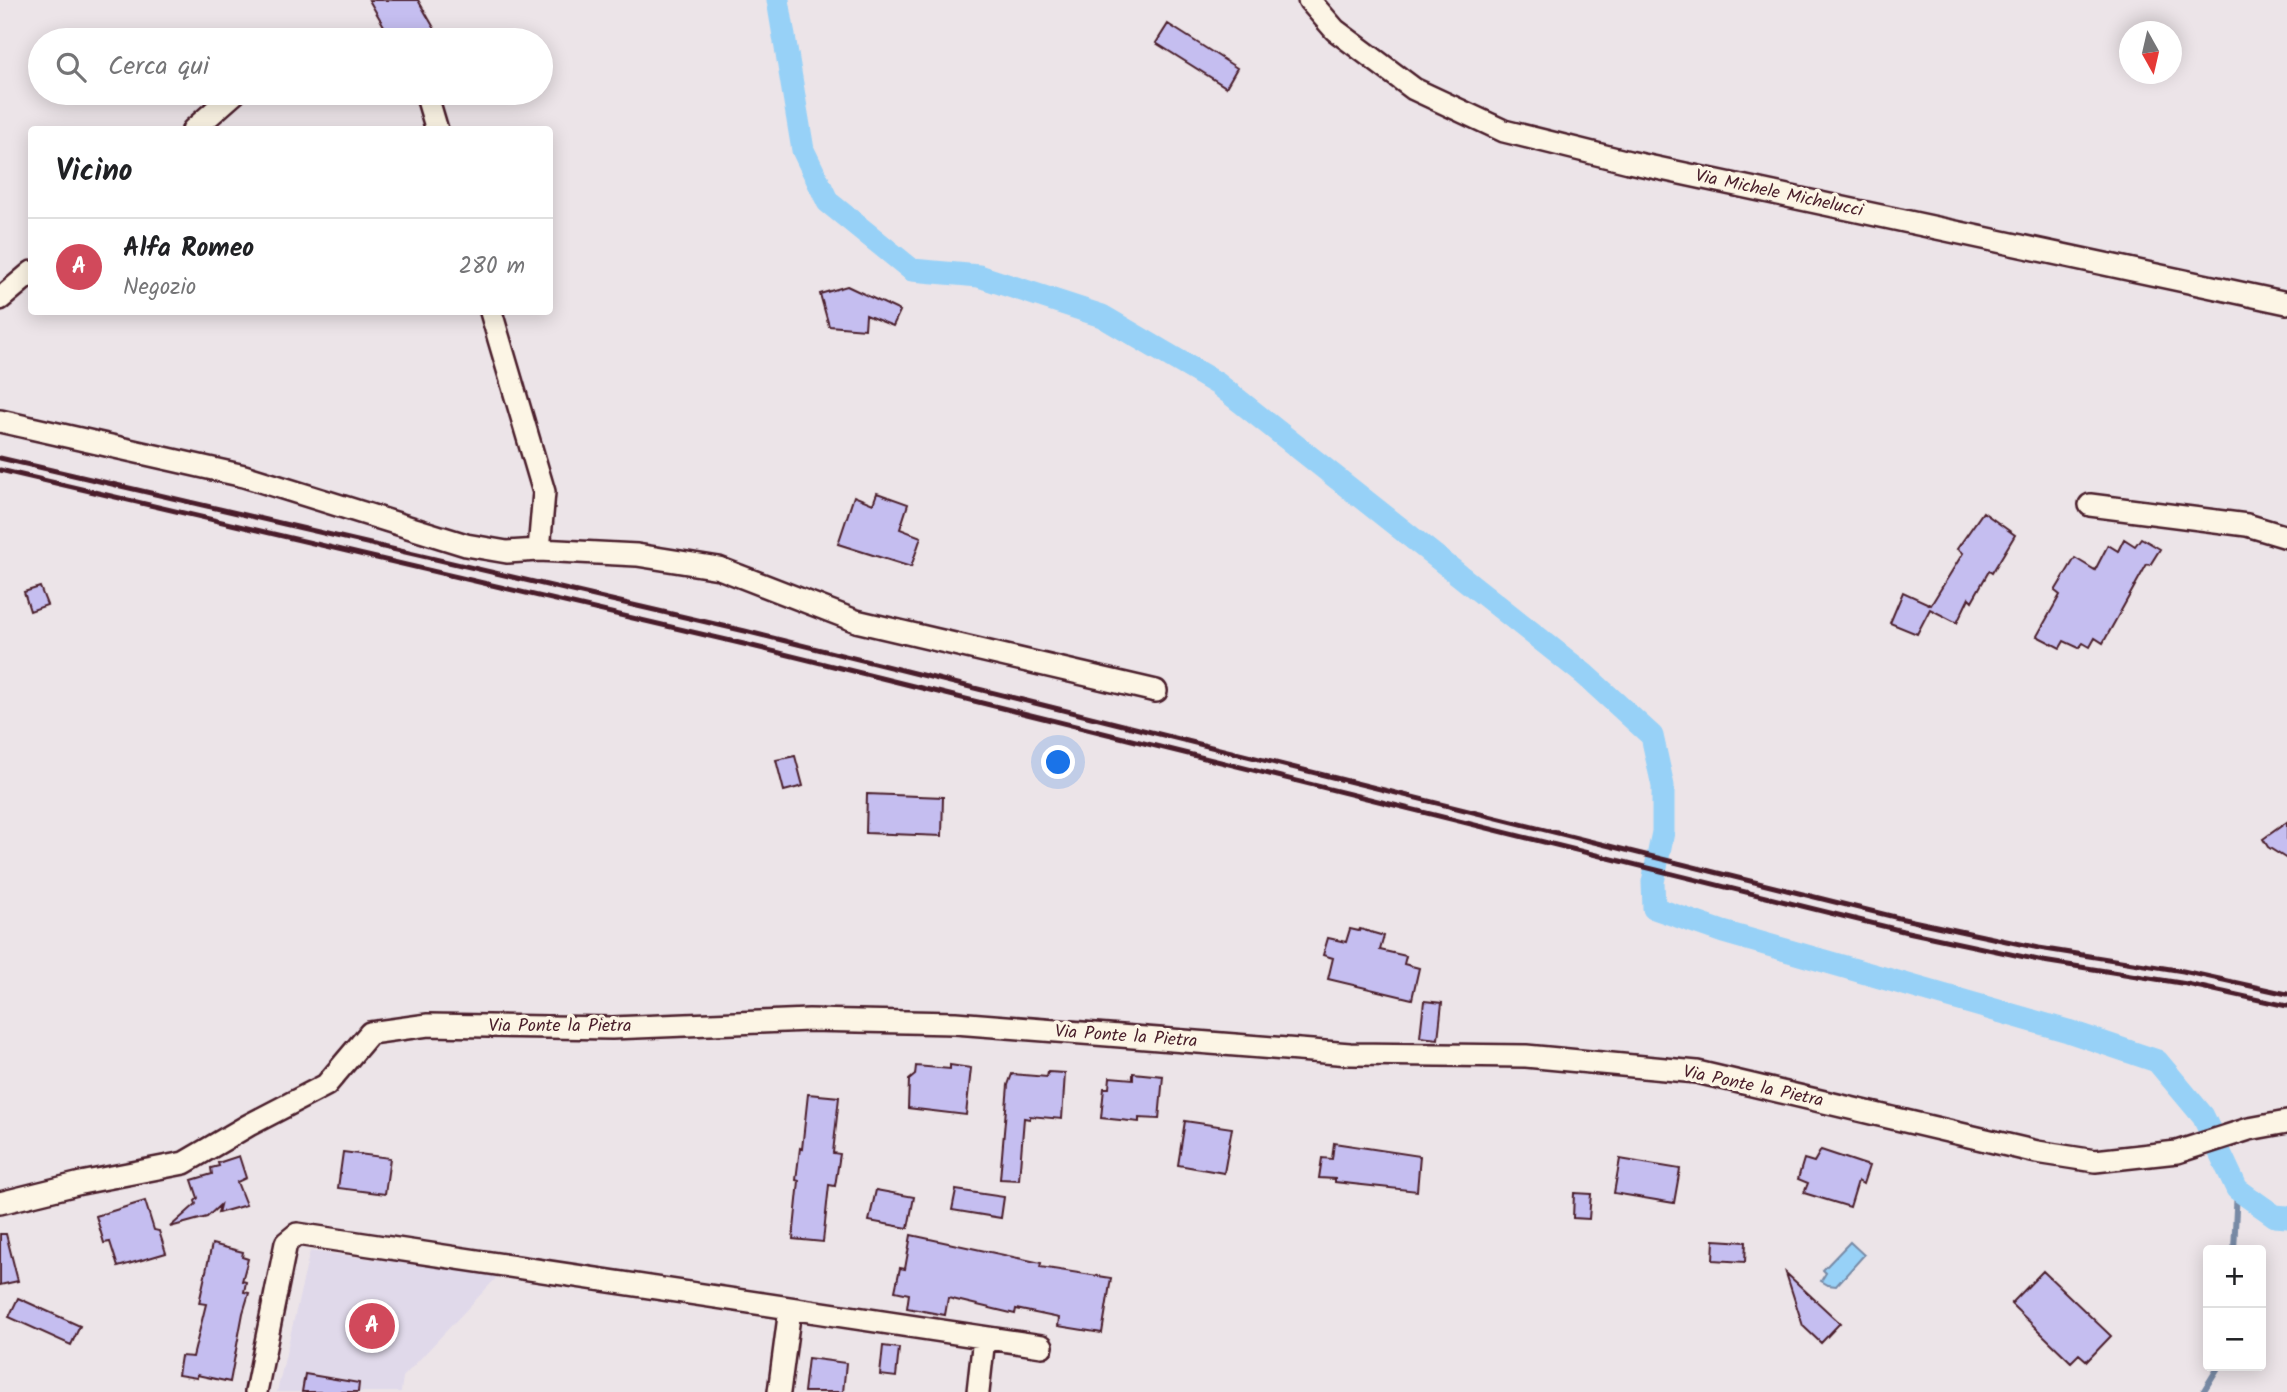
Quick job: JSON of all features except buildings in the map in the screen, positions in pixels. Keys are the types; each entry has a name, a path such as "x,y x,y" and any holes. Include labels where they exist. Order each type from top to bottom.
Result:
{"street":[{"name":"Via Michele Michelucci","path":"1309,0 1335,30 1413,89 1504,131 1629,162 2287,303"},
{"path":"198,126 221,105"},
{"path":"430,105 436,126"},
{"path":"0,299 28,275"},
{"path":"492,315 544,492 539,550"},
{"path":"0,421 244,477 466,545 507,552 539,550 637,555 719,568 856,621 1156,691"},
{"path":"2090,505 2247,525 2287,537"},
{"name":"Via Ponte la Pietra","path":"0,1203 81,1183 184,1163 326,1085 370,1032 428,1025 612,1028 809,1020 955,1023 1350,1054 1526,1056 1697,1072 2037,1152 2095,1161 2177,1152 2249,1129 2287,1122"},
{"path":"256,1392 286,1243 297,1234 1042,1346"},
{"path":"779,1392 790,1309"},
{"path":"978,1392 984,1338"}],"shaded area":[{"path":"310,1251 499,1275 403,1377 401,1392 277,1392"}],"water":[{"path":"1850,1242 1864,1255 1836,1286 1821,1281 1826,1273 1823,1270"}],"waterway":[{"path":"778,0 803,150 828,202 912,270 979,276 1102,316 1218,384 1584,674 1652,736 1663,786 1663,832 1653,882 1654,908 1723,932 2068,1031 2157,1061 2203,1116 2237,1189 2275,1216 2287,1217"},
{"path":"2234,1245 2237,1189"},
{"path":"2203,1392 2216,1371"}],"railway":[{"path":"0,458 745,631 1899,918 2039,948 2183,971 2287,994"},
{"path":"0,470 748,645 1903,931 2043,961 2187,984 2287,1006"}],"place":[{"name":"Alfa Romeo","path":"372,1326"}]}
